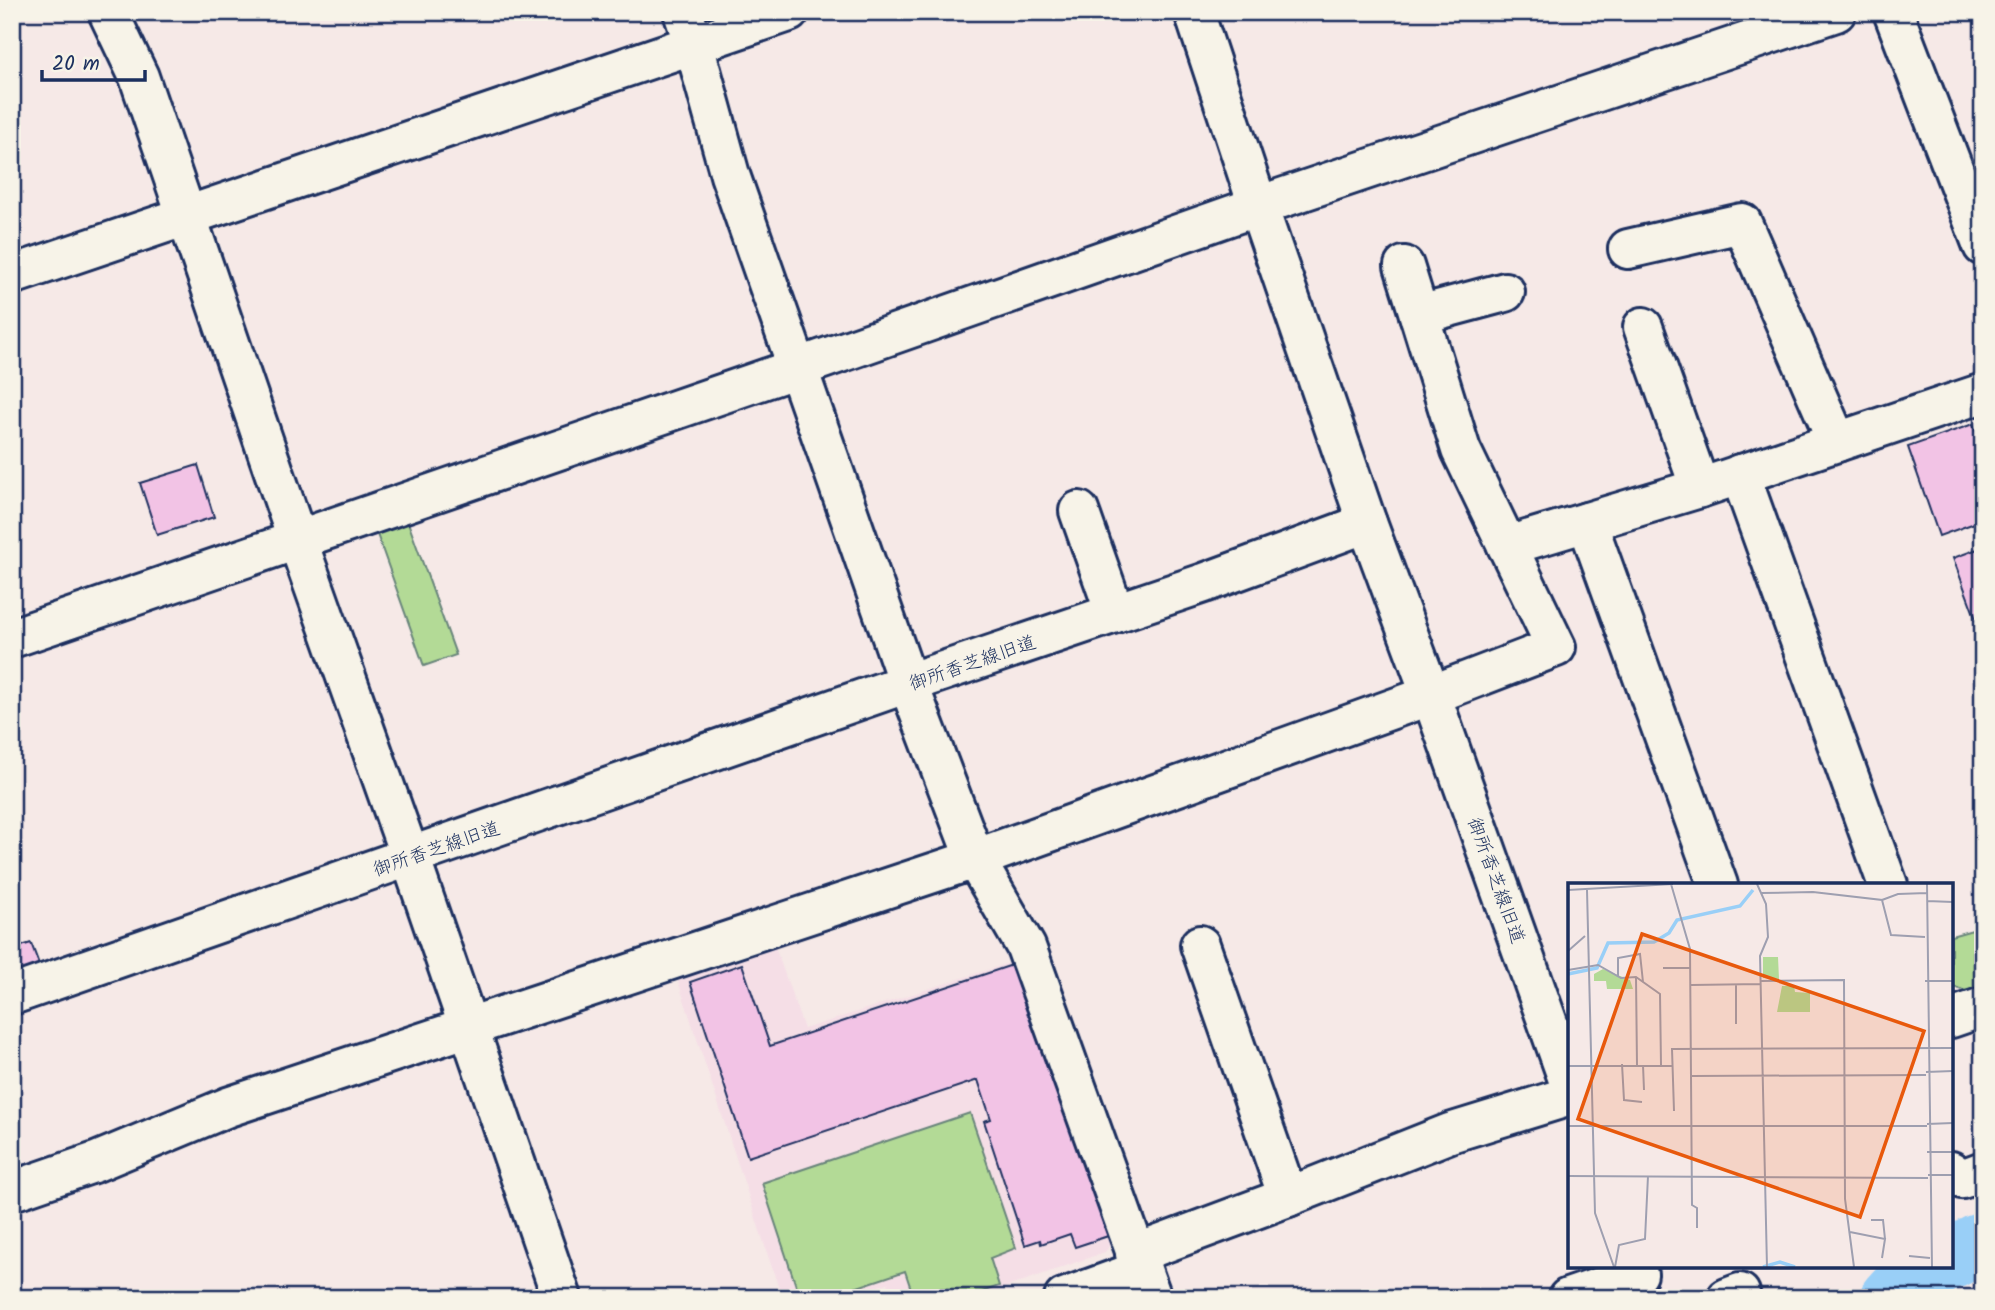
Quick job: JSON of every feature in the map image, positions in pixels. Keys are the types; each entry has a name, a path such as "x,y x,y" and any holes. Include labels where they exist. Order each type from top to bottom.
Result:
{"street":[{"path":"108,12 139,77 562,1298"},
{"path":"12,275 188,217 689,28 789,12"},
{"path":"1194,12 1367,523"},
{"path":"12,638 1258,206 1836,12"},
{"path":"1893,12 1983,246"},
{"path":"689,28 730,175 908,683 975,859 1026,947 1142,1274"},
{"path":"1628,249 1742,223 1837,442"},
{"path":"12,1191 96,1163 228,1107 975,859 1431,695 1556,647 1461,450 1404,265"},
{"path":"1419,315 1504,292"},
{"path":"1643,327 1700,488"},
{"path":"1507,546 1700,488 1983,393"},
{"path":"1740,474 1887,883"},
{"path":"1079,511 1115,613"},
{"name":"御所香芝線旧道","path":"12,995 908,683 1204,583 1367,523 1568,1078"},
{"path":"1587,523 1717,883"},
{"path":"1200,944 1288,1197"},
{"path":"1953,1017 1983,1007"},
{"path":"1064,1298 1142,1274 1288,1197 1450,1133 1568,1097"},
{"path":"1953,1172 1962,1179 1983,1171"},
{"path":"1568,1298 1641,1279"}],"shaded area":[{"path":"771,935 804,1029 1015,961 1114,1239 1105,1252 976,1298 894,1298 888,1283 840,1298 782,1298 674,969"}],"green space":[{"path":"405,514 456,655 424,666 373,523"},
{"path":"1983,927 1983,986 1966,991 1953,987 1953,935"},
{"path":"970,1113 1016,1248 990,1258 999,1286 965,1298 914,1298 905,1271 825,1298 800,1298 762,1183"}],"building":[{"path":"1973,424 1983,452 1983,520 1939,536 1908,447"},
{"path":"198,465 214,517 157,535 140,483"},
{"path":"1983,547 1983,638 1953,558"},
{"path":"31,943 40,967 12,977 12,949"},
{"path":"1018,963 1108,1236 1075,1247 1070,1234 1041,1244 1040,1240 1025,1245 984,1121 991,1119 978,1080 748,1157 690,982 742,964 770,1046"}],"waterway":[{"path":"1953,1258 1983,1243"},
{"path":"1890,1298 1900,1287 1934,1268"}]}
